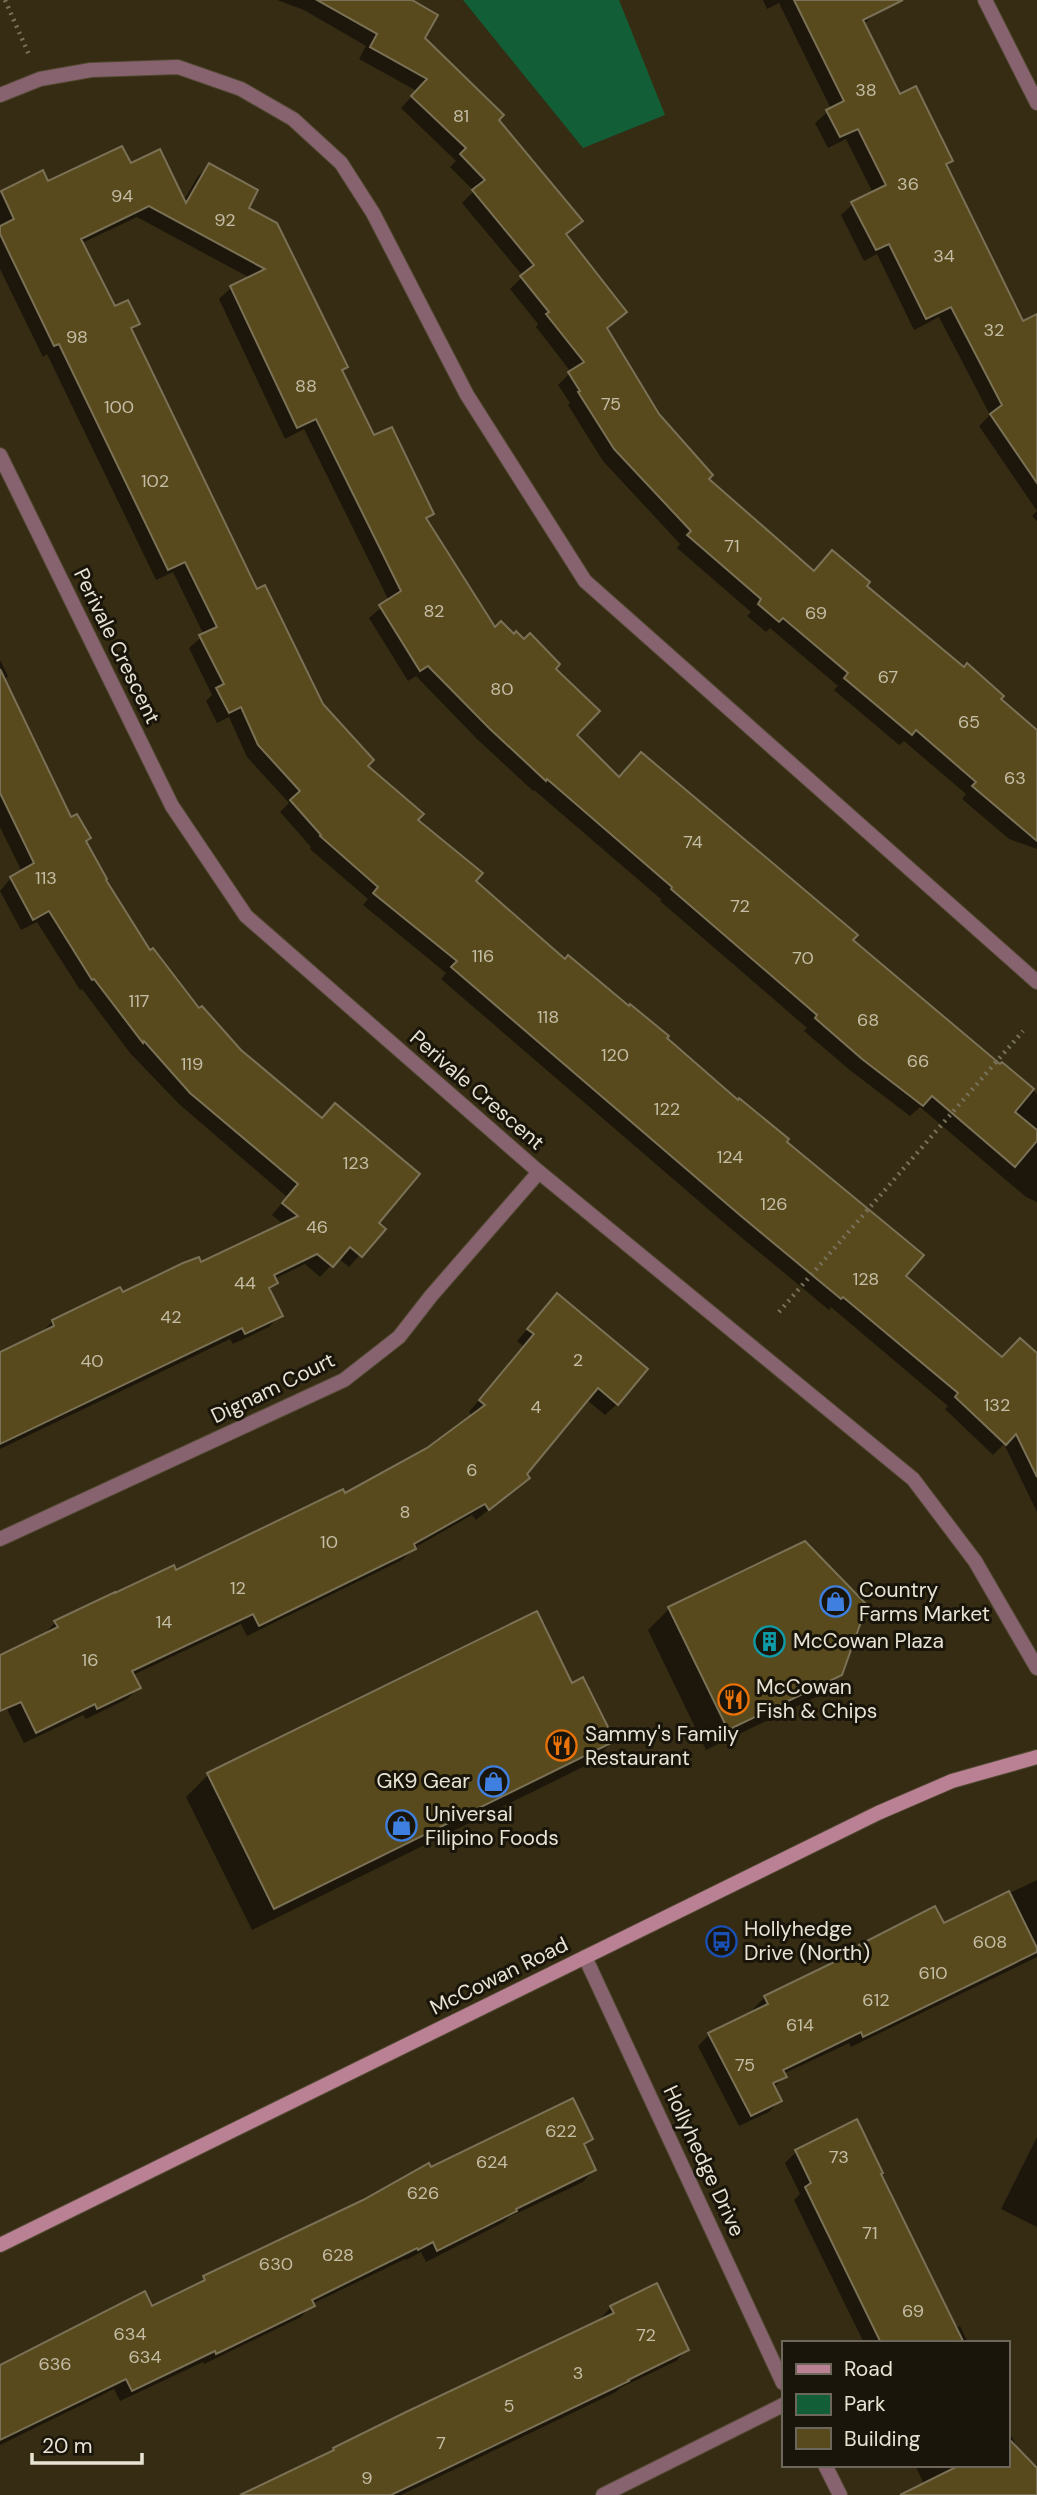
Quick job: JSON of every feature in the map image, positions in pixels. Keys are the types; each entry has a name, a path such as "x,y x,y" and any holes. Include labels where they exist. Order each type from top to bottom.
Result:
{"main road":[{"name":"McCowan Road","path":"0,2245 901,1802 952,1781 1037,1757"}],"street":[{"path":"985,0 1037,103"},
{"path":"0,95 40,79 91,70 178,67 242,89 293,119 341,163 373,213 467,395 585,581 1037,982"},
{"name":"Perivale Crescent","path":"0,455 172,806 246,916 539,1172 913,1479 975,1561 1037,1668"},
{"name":"Dignam Court","path":"0,1539 344,1380 399,1337 431,1296 539,1172"},
{"name":"Hollyhedge Drive","path":"585,1957 782,2381"},
{"path":"603,2495 782,2406"},
{"path":"826,2467 840,2495"}],"path":[{"path":"5,0 40,79"},
{"path":"779,1312 1023,1031"}],"green space":[{"path":"463,0 619,0 665,115 583,148"}],"building":[{"path":"317,0 412,0 438,15 425,38 504,115 499,120 583,221 566,234 627,312 607,328 659,414 713,475 709,479 814,571 832,550 870,582 867,586 964,667 967,663 1004,696 1001,699 1037,730 1037,841 972,786 976,782 916,730 912,735 844,678 848,673 783,618 779,622 758,604 761,599 687,535 691,531 614,449 578,392 580,391 568,372 584,362 520,276 534,265 472,190 485,180 460,154 466,148 411,96 427,79 370,47 377,34"},
{"path":"794,0 903,0 863,20 900,94 916,86 953,161 946,164 1023,321 1037,314 1037,483 990,414 1002,405 951,307 926,319 889,244 876,250 851,202 886,185 858,129 840,137 826,110 844,101"},
{"path":"122,146 131,163 160,149 186,203 209,163 258,190 249,208 277,223 348,367 342,370 374,435 392,427 434,514 426,518 495,627 501,621 514,634 516,631 524,639 530,633 560,664 556,669 600,711 577,735 619,777 641,752 858,935 853,940 1000,1064 1002,1062 1034,1089 1015,1112 1037,1130 1037,1141 1015,1167 932,1096 923,1106 862,1059 815,1018 817,1015 671,889 672,887 547,779 546,781 428,666 420,671 379,605 401,591 316,419 297,428 230,286 265,269 149,206 81,239 115,306 128,300 140,324 131,328 257,589 265,585 323,704 374,760 368,766 424,814 418,820 483,873 476,881 565,959 568,955 669,1036 667,1038 738,1100 739,1098 789,1139 787,1142 924,1255 906,1276 1002,1357 1020,1338 1037,1353 1037,1477 1016,1434 1006,1445 955,1397 958,1393 741,1216 451,967 457,961 373,893 378,887 320,836 290,800 300,791 258,745 241,707 229,713 216,688 224,684 199,635 217,627 185,562 168,570 59,344 54,346 0,234 0,226 14,219 1,191 43,170 48,181"},
{"path":"0,669 71,817 77,814 91,838 86,841 106,880 150,950 153,948 199,1008 202,1006 241,1050 322,1118 335,1103 420,1174 379,1223 386,1229 362,1257 350,1247 333,1267 317,1254 274,1275 278,1283 269,1288 283,1316 245,1334 242,1328 0,1444 0,1352 54,1326 52,1320 120,1287 123,1292 183,1263 199,1257 201,1262 298,1216 282,1203 298,1184 190,1093 144,1041 143,1043 94,979 92,980 49,911 33,920 10,877 34,863 0,793"},
{"path":"557,1293 648,1369 618,1405 598,1388 527,1474 530,1478 489,1510 485,1504 414,1544 416,1549 259,1626 253,1614 132,1671 141,1688 97,1709 95,1704 36,1733 21,1702 0,1711 0,1655 58,1627 54,1621 115,1592 174,1565 176,1570 343,1489 345,1493 427,1448 485,1405 479,1400 534,1334 527,1329"},
{"name":"McCowan Plaza","path":"805,1541 867,1605 842,1675 728,1730 668,1607"},
{"path":"537,1611 572,1683 583,1677 615,1741 274,1909 207,1773"},
{"path":"1009,1891 1037,1952 863,2037 861,2032 783,2070 787,2077 773,2083 782,2101 751,2116 708,2033 768,2004 764,1996 861,1949 859,1945 935,1906 944,1923"},
{"path":"573,2098 593,2139 584,2144 596,2170 437,2251 433,2242 418,2250 417,2248 312,2300 315,2306 216,2354 215,2351 132,2391 126,2379 0,2440 0,2365 145,2291 152,2306 205,2280 203,2276 363,2200 429,2163 431,2167"},
{"path":"857,2119 963,2341 880,2341 805,2187 811,2183 795,2150"},
{"path":"657,2283 689,2350 629,2381 391,2495 240,2495 614,2313 610,2306"},
{"path":"1009,2439 1037,2468 1037,2495 900,2495 956,2467 1009,2467"}],"place":[{"name":"Country Farms Market","path":"836,1602"},
{"name":"McCowan Plaza","path":"770,1641"},
{"name":"McCowan Fish & Chips","path":"733,1699"},
{"name":"Sammy's Family Restaurant","path":"562,1746"},
{"name":"GK9 Gear","path":"493,1781"},
{"name":"Universal Filipino Foods","path":"402,1826"},
{"name":"Hollyhedge Drive (North)","path":"721,1941"}]}
